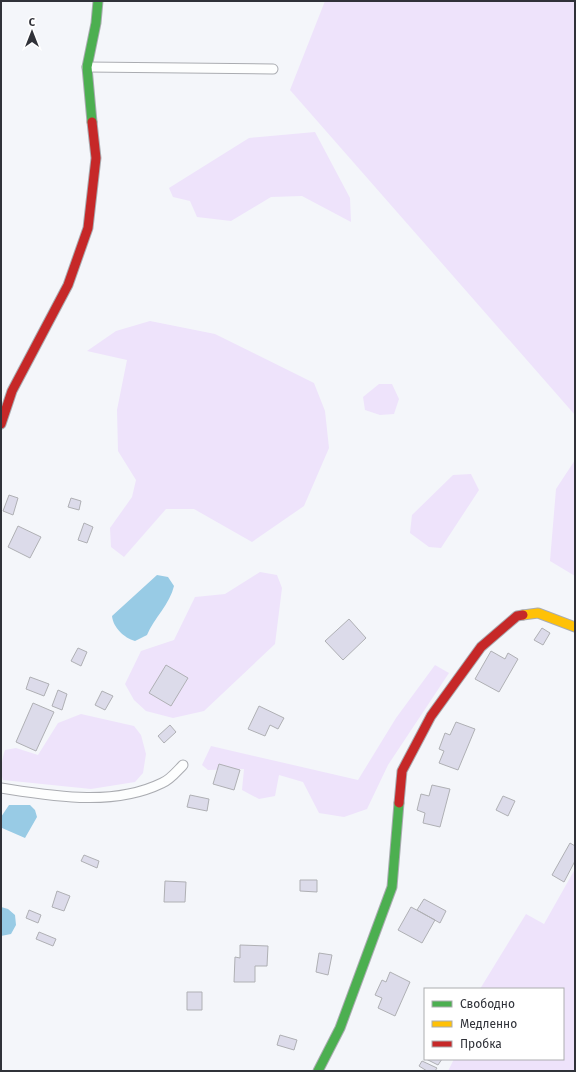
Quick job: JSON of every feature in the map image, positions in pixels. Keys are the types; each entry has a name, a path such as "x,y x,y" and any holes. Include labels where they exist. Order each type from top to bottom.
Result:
{"street":[{"path":"1,424 12,391 68,285 88,228 96,158 87,67 96,23 98,1"},
{"path":"318,1071 340,1028 392,887 402,771 431,716 481,647 517,616 538,613 575,627"}],"lane":[{"path":"87,67 273,69"},
{"path":"1,788 44,794 91,798 132,794 164,783 183,765"}],"shaded area":[{"path":"325,1 575,1 575,415 290,90"},
{"path":"315,132 350,198 351,222 302,196 271,197 231,221 197,217 190,201 173,197 169,188 249,138"},
{"path":"150,321 215,334 314,383 325,411 329,448 304,506 252,542 194,509 166,509 124,557 111,547 110,528 132,497 136,480 118,451 117,410 127,360 87,351 116,331"},
{"path":"379,384 392,384 399,399 394,414 380,415 365,410 363,397"},
{"path":"575,460 575,576 550,561 556,489"},
{"path":"471,474 479,490 441,548 429,547 410,533 412,515 453,475"},
{"path":"260,572 277,575 282,588 275,644 204,711 173,718 146,711 134,700 125,684 141,651 174,640 195,597 225,594"},
{"path":"435,665 449,673 388,765 367,809 344,817 319,813 303,782 279,775 275,796 259,799 242,790 244,769 208,770 202,765 211,746 358,780 396,718"},
{"path":"81,714 134,726 141,735 146,754 143,773 135,782 91,789 3,780 2,765 5,750 16,748 38,755 58,723"},
{"path":"575,869 575,1071 448,1071 454,1060 564,1060 564,988 481,988 526,914 544,924"}],"water":[{"path":"157,575 168,577 174,586 172,593 147,635 135,641 131,640 123,635 117,628 114,624 112,616"},
{"path":"9,805 30,805 35,810 37,817 25,838 2,828 1,817"},
{"path":"1,907 8,909 15,915 16,925 11,934 1,936"}],"building":[{"path":"9,495 18,498 13,515 3,511"},
{"path":"71,498 81,501 79,510 68,507"},
{"path":"84,523 93,527 87,543 78,540"},
{"path":"18,526 41,537 30,558 8,547"},
{"path":"349,619 366,638 343,660 325,641"},
{"path":"542,628 550,633 543,645 534,640"},
{"path":"78,648 87,652 81,666 71,661"},
{"path":"491,651 505,659 508,653 518,659 499,692 475,679"},
{"path":"166,665 188,678 171,706 149,693"},
{"path":"30,677 49,684 44,696 26,689"},
{"path":"58,690 67,694 62,710 52,706"},
{"path":"102,691 113,696 105,710 95,705"},
{"path":"33,703 54,712 36,751 16,742"},
{"path":"259,706 284,718 278,729 270,725 265,736 248,729"},
{"path":"456,722 475,729 458,770 439,763 444,751 439,749 445,733 450,735"},
{"path":"170,725 176,732 164,743 158,736"},
{"path":"219,764 240,770 234,790 213,784"},
{"path":"432,785 450,789 440,827 423,823 425,813 417,810 421,794 429,796"},
{"path":"190,795 209,799 207,811 187,807"},
{"path":"503,796 515,801 508,816 496,810"},
{"path":"570,843 575,846 575,861 564,882 552,875"},
{"path":"84,855 99,861 97,868 81,861"},
{"path":"300,880 317,880 317,892 300,891"},
{"path":"165,881 186,882 185,902 164,902"},
{"path":"57,891 70,896 64,911 52,907"},
{"path":"424,899 446,911 440,923 417,910"},
{"path":"411,907 435,920 422,943 398,930"},
{"path":"29,910 41,915 38,923 26,918"},
{"path":"39,932 56,939 53,946 36,939"},
{"path":"240,945 268,946 267,966 255,966 255,982 234,982 235,957 240,958"},
{"path":"319,953 332,955 328,975 316,972"},
{"path":"390,972 410,982 395,1016 378,1008 382,998 375,995 382,980 386,982"},
{"path":"187,992 202,992 202,1010 187,1010"},
{"path":"280,1035 297,1040 294,1050 277,1045"},
{"path":"428,1060 441,1060 438,1065"},
{"path":"422,1061 437,1068 435,1071 427,1071 419,1066"}],"traffic: fast":[{"path":"92,122 87,67 96,23 98,1"},
{"path":"318,1071 340,1028 392,887 399,803"}],"traffic: slow":[{"path":"523,615 538,613 575,627"}],"traffic: jam":[{"path":"1,424 12,391 68,285 88,228 96,158 92,122"},
{"path":"399,803 402,771 431,716 481,647 517,616 523,615"}]}
